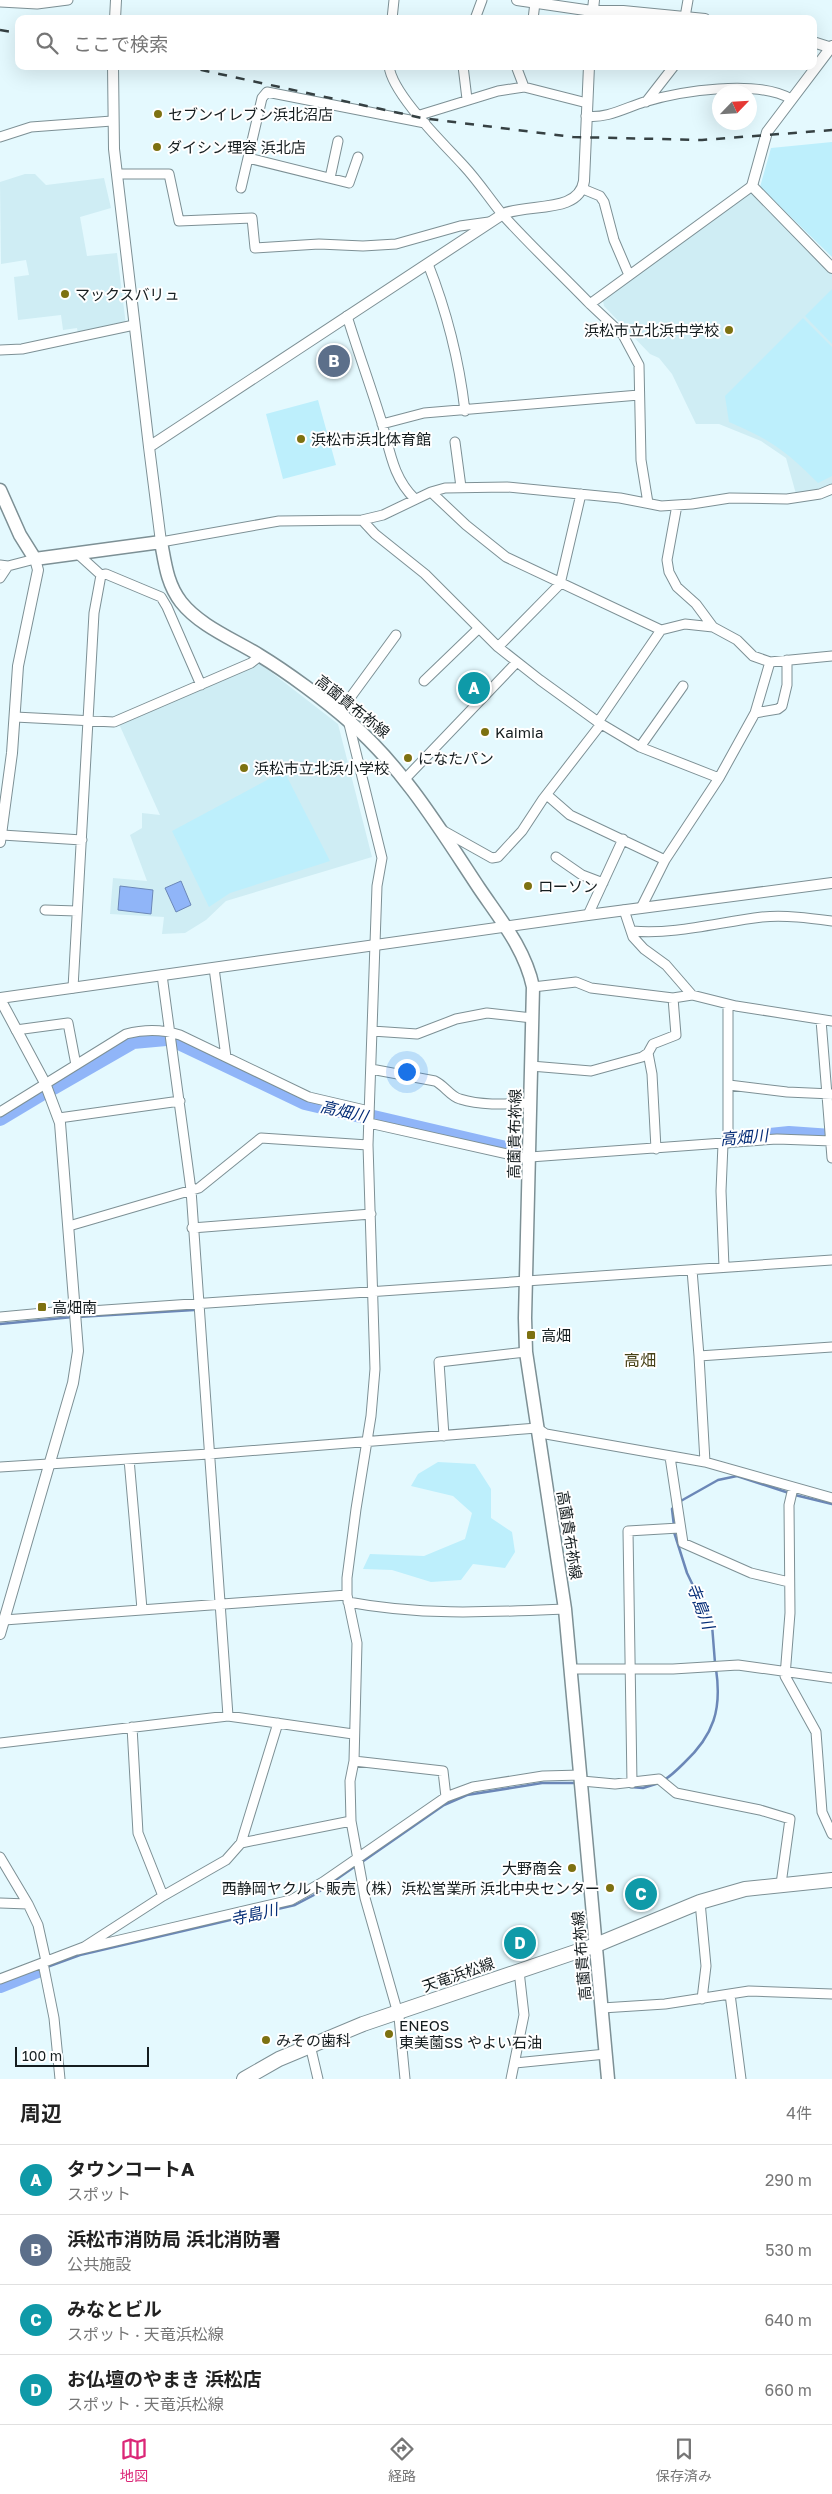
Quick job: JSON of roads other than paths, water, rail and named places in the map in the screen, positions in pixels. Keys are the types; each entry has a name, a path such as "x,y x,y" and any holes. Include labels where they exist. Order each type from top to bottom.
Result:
{"main road":[{"path":"0,490 20,534 35,559 79,555 161,542"},
{"name":"高薗貴布祢線","path":"161,542 168,576 182,603 203,622 260,656 343,716 382,751 405,779 440,828 525,958 533,987 526,1352 565,1609 582,1778 608,2079"},
{"name":"天竜浜松線","path":"244,2079 310,2045 398,2012 596,1945 700,1902 745,1889 832,1880"}],"street":[{"path":"0,2 37,4 68,0"},
{"path":"115,15 116,0"},
{"path":"392,15 394,0"},
{"path":"476,15 482,0"},
{"path":"517,0 592,15 623,11 664,15"},
{"path":"592,15 594,0"},
{"path":"685,15 688,0"},
{"path":"534,15 535,3"},
{"path":"817,43 832,47 817,66"},
{"path":"112,70 112,121 117,174 161,542 279,521 362,520 383,515 431,492 461,487 506,487 620,498 648,504 678,505 730,498 786,499 820,494 832,489"},
{"path":"390,70 397,89 466,167 502,214 623,335 634,352 639,366 641,460 648,504"},
{"path":"463,70 467,99"},
{"path":"518,70 524,87"},
{"path":"149,447 502,214 522,208 557,205 572,201 583,189 589,70"},
{"path":"646,102 671,70"},
{"path":"590,304 752,186 767,132 813,70"},
{"path":"241,188 262,98 267,92 422,119 467,99 498,90 524,87 587,103"},
{"path":"586,116 597,118 646,102 690,92 747,87 776,92 790,99"},
{"path":"0,137 32,127 112,121"},
{"path":"330,178 338,141"},
{"path":"248,158 346,183 351,182 358,156"},
{"path":"117,174 169,174 179,221 252,218 255,248 318,244 363,246 396,244 460,226 492,222"},
{"path":"752,186 832,268"},
{"path":"583,189 600,196 604,202 614,240 629,276"},
{"path":"428,264 449,323 461,379 464,411"},
{"path":"347,316 382,424 391,462 405,489 416,499"},
{"path":"0,350 22,349 134,326"},
{"path":"382,424 424,413 639,395"},
{"path":"455,442 461,487"},
{"path":"431,492 466,525 506,557 661,630 685,624 713,628 737,640 758,659 770,662 832,656"},
{"path":"498,647 560,584 581,494"},
{"path":"678,505 667,560 669,572 677,587 696,604 713,628"},
{"path":"362,520 375,534 425,574 516,663 600,723 640,747 719,778"},
{"path":"79,555 101,574 106,574 161,597 201,685"},
{"path":"0,578 4,565 35,559 38,570 22,640 16,681 15,717 0,840 82,840"},
{"path":"73,988 94,613 101,574"},
{"path":"424,681 479,628"},
{"path":"440,828 495,858 522,831 600,723 661,630"},
{"path":"396,635 343,716 382,858 377,886 368,1145 375,1369 368,1442 356,1509 348,1599 357,1643 353,1734 354,1761 350,1780 351,1821 365,1898 398,2012 405,2079"},
{"path":"15,717 114,722 251,663 260,656"},
{"path":"756,713 778,710 782,706 786,690 787,660"},
{"path":"642,908 665,860 719,778 756,713 770,662"},
{"path":"405,779 516,663"},
{"path":"640,747 683,686"},
{"path":"547,795 570,815 665,860"},
{"path":"588,915 622,839"},
{"path":"556,857 586,877 602,883"},
{"path":"0,1634 76,1368 76,1314 63,1137 59,1118 45,1083 0,999 588,915 832,883"},
{"path":"45,910 77,911"},
{"path":"624,910 633,937 644,949 666,965 692,995"},
{"path":"632,931 652,933 764,917 785,916 832,921"},
{"path":"214,968 226,1057"},
{"path":"162,975 191,1190 192,1228 228,1716"},
{"path":"533,987 576,982 591,988 673,998 692,995 728,1005 832,1021"},
{"path":"531,1066 591,1071 642,1056 648,1053 654,1044 676,1035 673,998"},
{"path":"724,1267 722,1191 727,1141 729,1085 728,1005"},
{"path":"372,1031 417,1034 456,1018 487,1013 532,1018"},
{"path":"821,1020 829,1094 832,1158"},
{"path":"16,1030 68,1023 76,1064"},
{"path":"0,1112 126,1034 143,1029 170,1032 310,1097 369,1117 530,1158 727,1141 831,1138"},
{"path":"648,1053 652,1074 656,1146"},
{"path":"371,1069 435,1081 458,1099 498,1104 531,1103"},
{"path":"729,1085 829,1094"},
{"path":"59,1118 180,1101"},
{"path":"69,1226 199,1188 261,1138 368,1145"},
{"path":"192,1228 371,1214"},
{"path":"0,1317 76,1314 832,1260"},
{"path":"692,1270 706,1462"},
{"path":"699,1356 832,1347"},
{"path":"444,1436 438,1362 526,1352"},
{"path":"0,1467 209,1454 537,1428 546,1434 706,1462 792,1492 832,1498"},
{"path":"670,1457 676,1504 676,1529 683,1543 751,1573 788,1582"},
{"path":"129,1459 142,1609"},
{"path":"792,1492 789,1505 788,1582 790,1613 785,1676 816,1732 822,1812 832,1834"},
{"path":"632,1783 628,1531 676,1529"},
{"path":"4,1620 219,1604 348,1599 383,1609 453,1613 565,1609"},
{"path":"570,1669 674,1669 738,1665 832,1678"},
{"path":"0,1743 228,1716 353,1734"},
{"path":"0,1979 44,1965 77,1950 163,1896 226,1860 240,1843 278,1723"},
{"path":"132,1727 138,1833 163,1896"},
{"path":"354,1761 443,1771 446,1796"},
{"path":"77,1950 291,1900 358,1862 446,1796 473,1787 543,1776 632,1783 661,1781 676,1793 760,1810 790,1819 782,1884"},
{"path":"240,1843 351,1821"},
{"path":"0,1857 28,1904 38,1925 54,2018 60,2079"},
{"path":"700,1902 706,1966 702,1999"},
{"path":"0,1903 28,1904"},
{"path":"511,2079 524,2015 519,1971"},
{"path":"602,2008 665,2004 749,1991 832,1994"},
{"path":"730,1994 741,2079"},
{"path":"310,2045 318,2079"},
{"path":"515,2063 606,2054"}],"water":[{"path":"181,881 191,905 176,912 165,888"},
{"path":"120,886 153,890 151,914 118,910"}],"waterway":[{"name":"高畑川","path":"53,1087 133,1041 166,1038"},
{"name":"高畑川","path":"179,1042 305,1102 519,1152"},
{"name":"高畑川","path":"0,1118 40,1094"},
{"name":"高畑川","path":"759,1137 789,1134 832,1137"},
{"path":"78,1317 194,1310"},
{"path":"0,1324 73,1317"},
{"name":"寺島川","path":"679,1502 718,1480 737,1476 789,1493"},
{"name":"寺島川","path":"795,1495 832,1504"},
{"name":"寺島川","path":"674,1526 672,1509 675,1506"},
{"name":"寺島川","path":"674,1532 687,1573 712,1625 715,1663"},
{"name":"寺島川","path":"664,1780 694,1753 709,1732 714,1720 718,1697 716,1669"},
{"name":"寺島川","path":"362,1862 444,1805 467,1795 542,1783 574,1783"},
{"name":"寺島川","path":"630,1787 643,1788 659,1783"},
{"name":"寺島川","path":"47,1967 80,1955 295,1905 314,1895 357,1865"},
{"name":"寺島川","path":"0,1985 40,1969"}],"railway":[{"path":"0,30 15,32"},
{"path":"201,70 422,118 573,137 702,140 832,130"}],"place":[{"name":"セブンイレブン浜北沼店","path":"158,114"},
{"name":"ダイシン理容 浜北店","path":"157,147"},
{"name":"マックスバリュ","path":"65,294"},
{"name":"浜松市立北浜中学校","path":"729,330"},
{"name":"浜松市消防局 浜北消防署","path":"334,361"},
{"name":"浜松市浜北体育館","path":"301,439"},
{"name":"タウンコートA","path":"474,688"},
{"name":"Kaimia","path":"485,732"},
{"name":"になたパン","path":"408,758"},
{"name":"浜松市立北浜小学校","path":"244,768"},
{"name":"ローソン","path":"528,886"},
{"name":"高畑南","path":"42,1307"},
{"name":"高畑","path":"531,1335"},
{"name":"大野商会","path":"572,1868"},
{"name":"西静岡ヤクルト販売（株）浜松営業所 浜北中央センター","path":"610,1888"},
{"name":"みなとビル","path":"641,1894"},
{"name":"お仏壇のやまき 浜松店","path":"520,1943"},
{"name":"ENEOS 東美薗SS やよい石油","path":"389,2034"},
{"name":"みその歯科","path":"266,2040"}],"district":[{"name":"高畑","path":"640,1360"}]}
